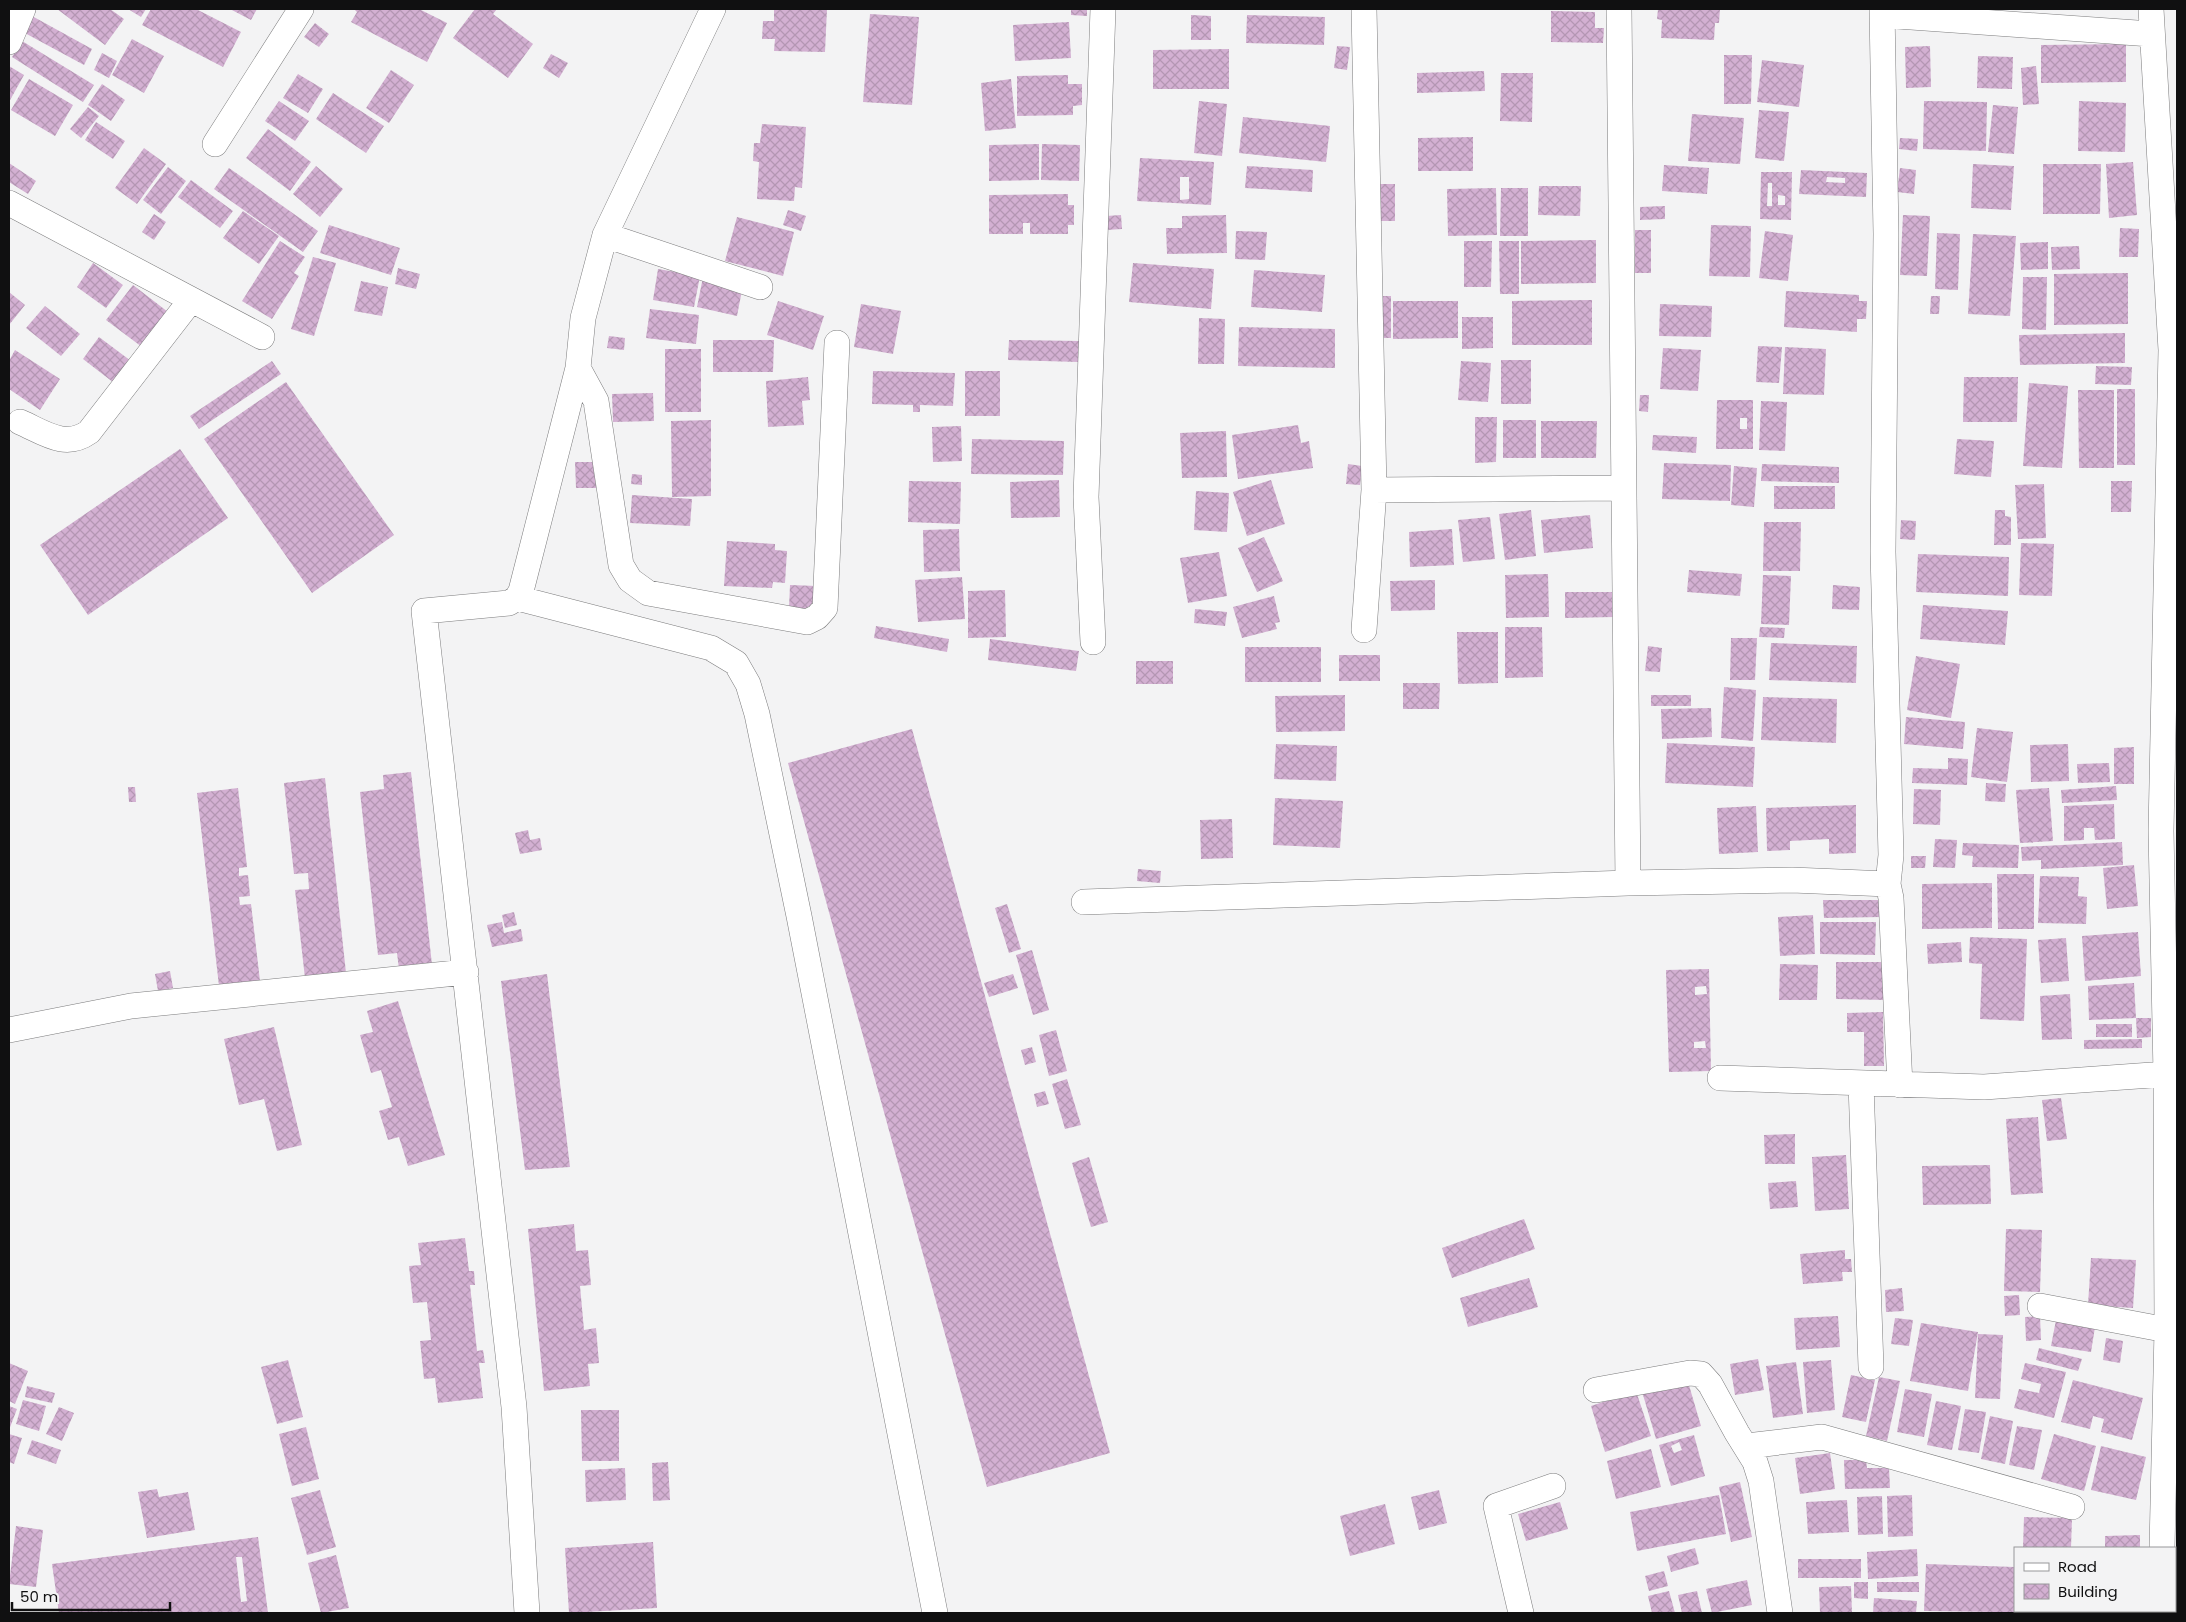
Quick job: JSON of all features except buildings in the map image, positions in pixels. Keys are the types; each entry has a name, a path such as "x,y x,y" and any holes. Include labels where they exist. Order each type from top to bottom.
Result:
{"street":[{"path":"9,42 23,9"},
{"path":"215,144 301,9"},
{"path":"527,1613 514,1408 424,611 510,603 517,598 521,591 578,368 583,318 606,235 713,9"},
{"path":"1093,642 1086,497 1103,9"},
{"path":"1364,9 1374,490 1364,630"},
{"path":"1619,9 1628,883"},
{"path":"2151,9 2151,34 2174,349 2161,831 2166,1074 2167,1330 2162,1547"},
{"path":"1900,1085 1892,898 1888,884 1891,855 1883,552 1886,234 1882,12 2151,34"},
{"path":"9,203 262,337"},
{"path":"606,235 760,287"},
{"path":"20,422 65,441 78,440 89,432 190,300"},
{"path":"578,368 596,401 621,565 630,580 648,593 807,622 817,617 824,608 837,343"},
{"path":"1374,490 1623,488"},
{"path":"517,598 711,648 736,663 748,684 757,714 799,916 935,1613"},
{"path":"1084,902 1628,883 1792,880 1888,884"},
{"path":"9,1030 131,1006 466,972"},
{"path":"1720,1078 1984,1087 2166,1074"},
{"path":"1861,1084 1871,1367"},
{"path":"2040,1306 2167,1330"},
{"path":"1596,1390 1690,1373 1701,1374 1710,1384 1737,1434 1747,1446 1761,1480 1780,1613"},
{"path":"1747,1446 1822,1437 2072,1507"},
{"path":"1521,1613 1496,1506 1553,1486"}]}
